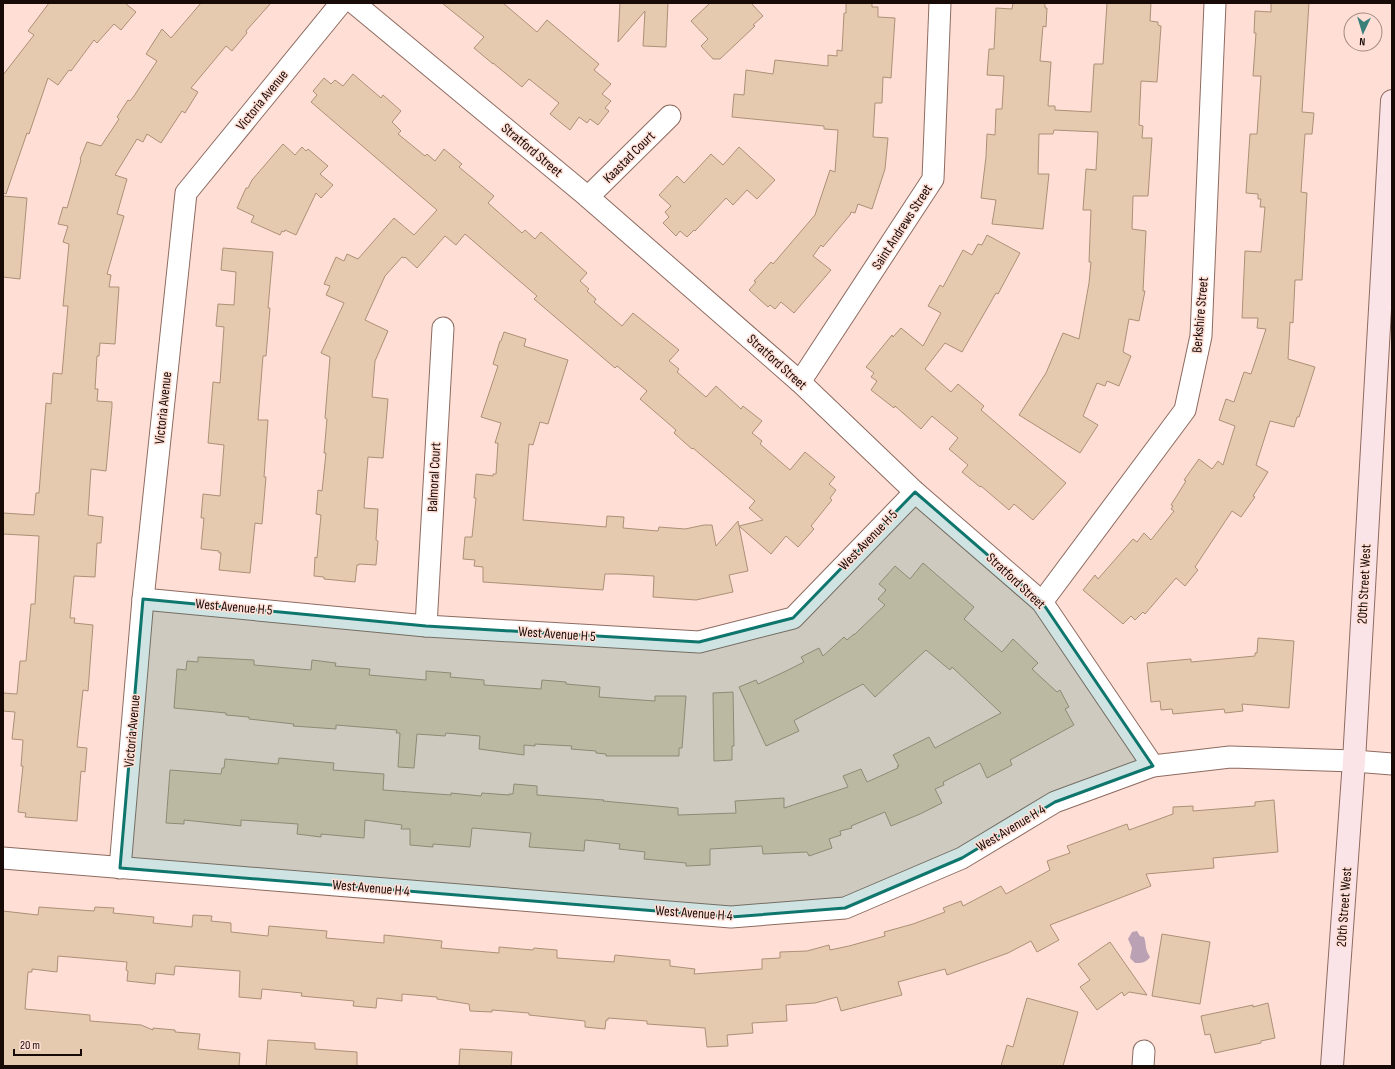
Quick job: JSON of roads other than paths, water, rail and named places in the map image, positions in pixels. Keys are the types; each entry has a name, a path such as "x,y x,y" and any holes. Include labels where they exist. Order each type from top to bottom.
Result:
{"main road":[{"name":"20th Street West","path":"1332,1066 1354,761 1392,101"}],"street":[{"name":"Victoria Avenue","path":"120,868 143,599 186,193 341,3"},
{"name":"Stratford Street","path":"354,3 588,197 800,382 915,492 1042,602 1153,766"},
{"name":"Saint Andrews Street","path":"800,382 933,179 940,3"},
{"name":"Berkshire Street","path":"1042,602 1185,410 1200,336 1215,3"},
{"name":"Kaastad Court","path":"588,197 670,116"},
{"name":"Balmoral Court","path":"426,626 443,328"},
{"name":"West Avenue H 5","path":"143,599 426,626 699,642 792,618 915,492"},
{"name":"West Avenue H 4","path":"3,858 731,917 845,908 962,858 1055,802 1153,766 1230,757 1354,761 1392,764"}]}
